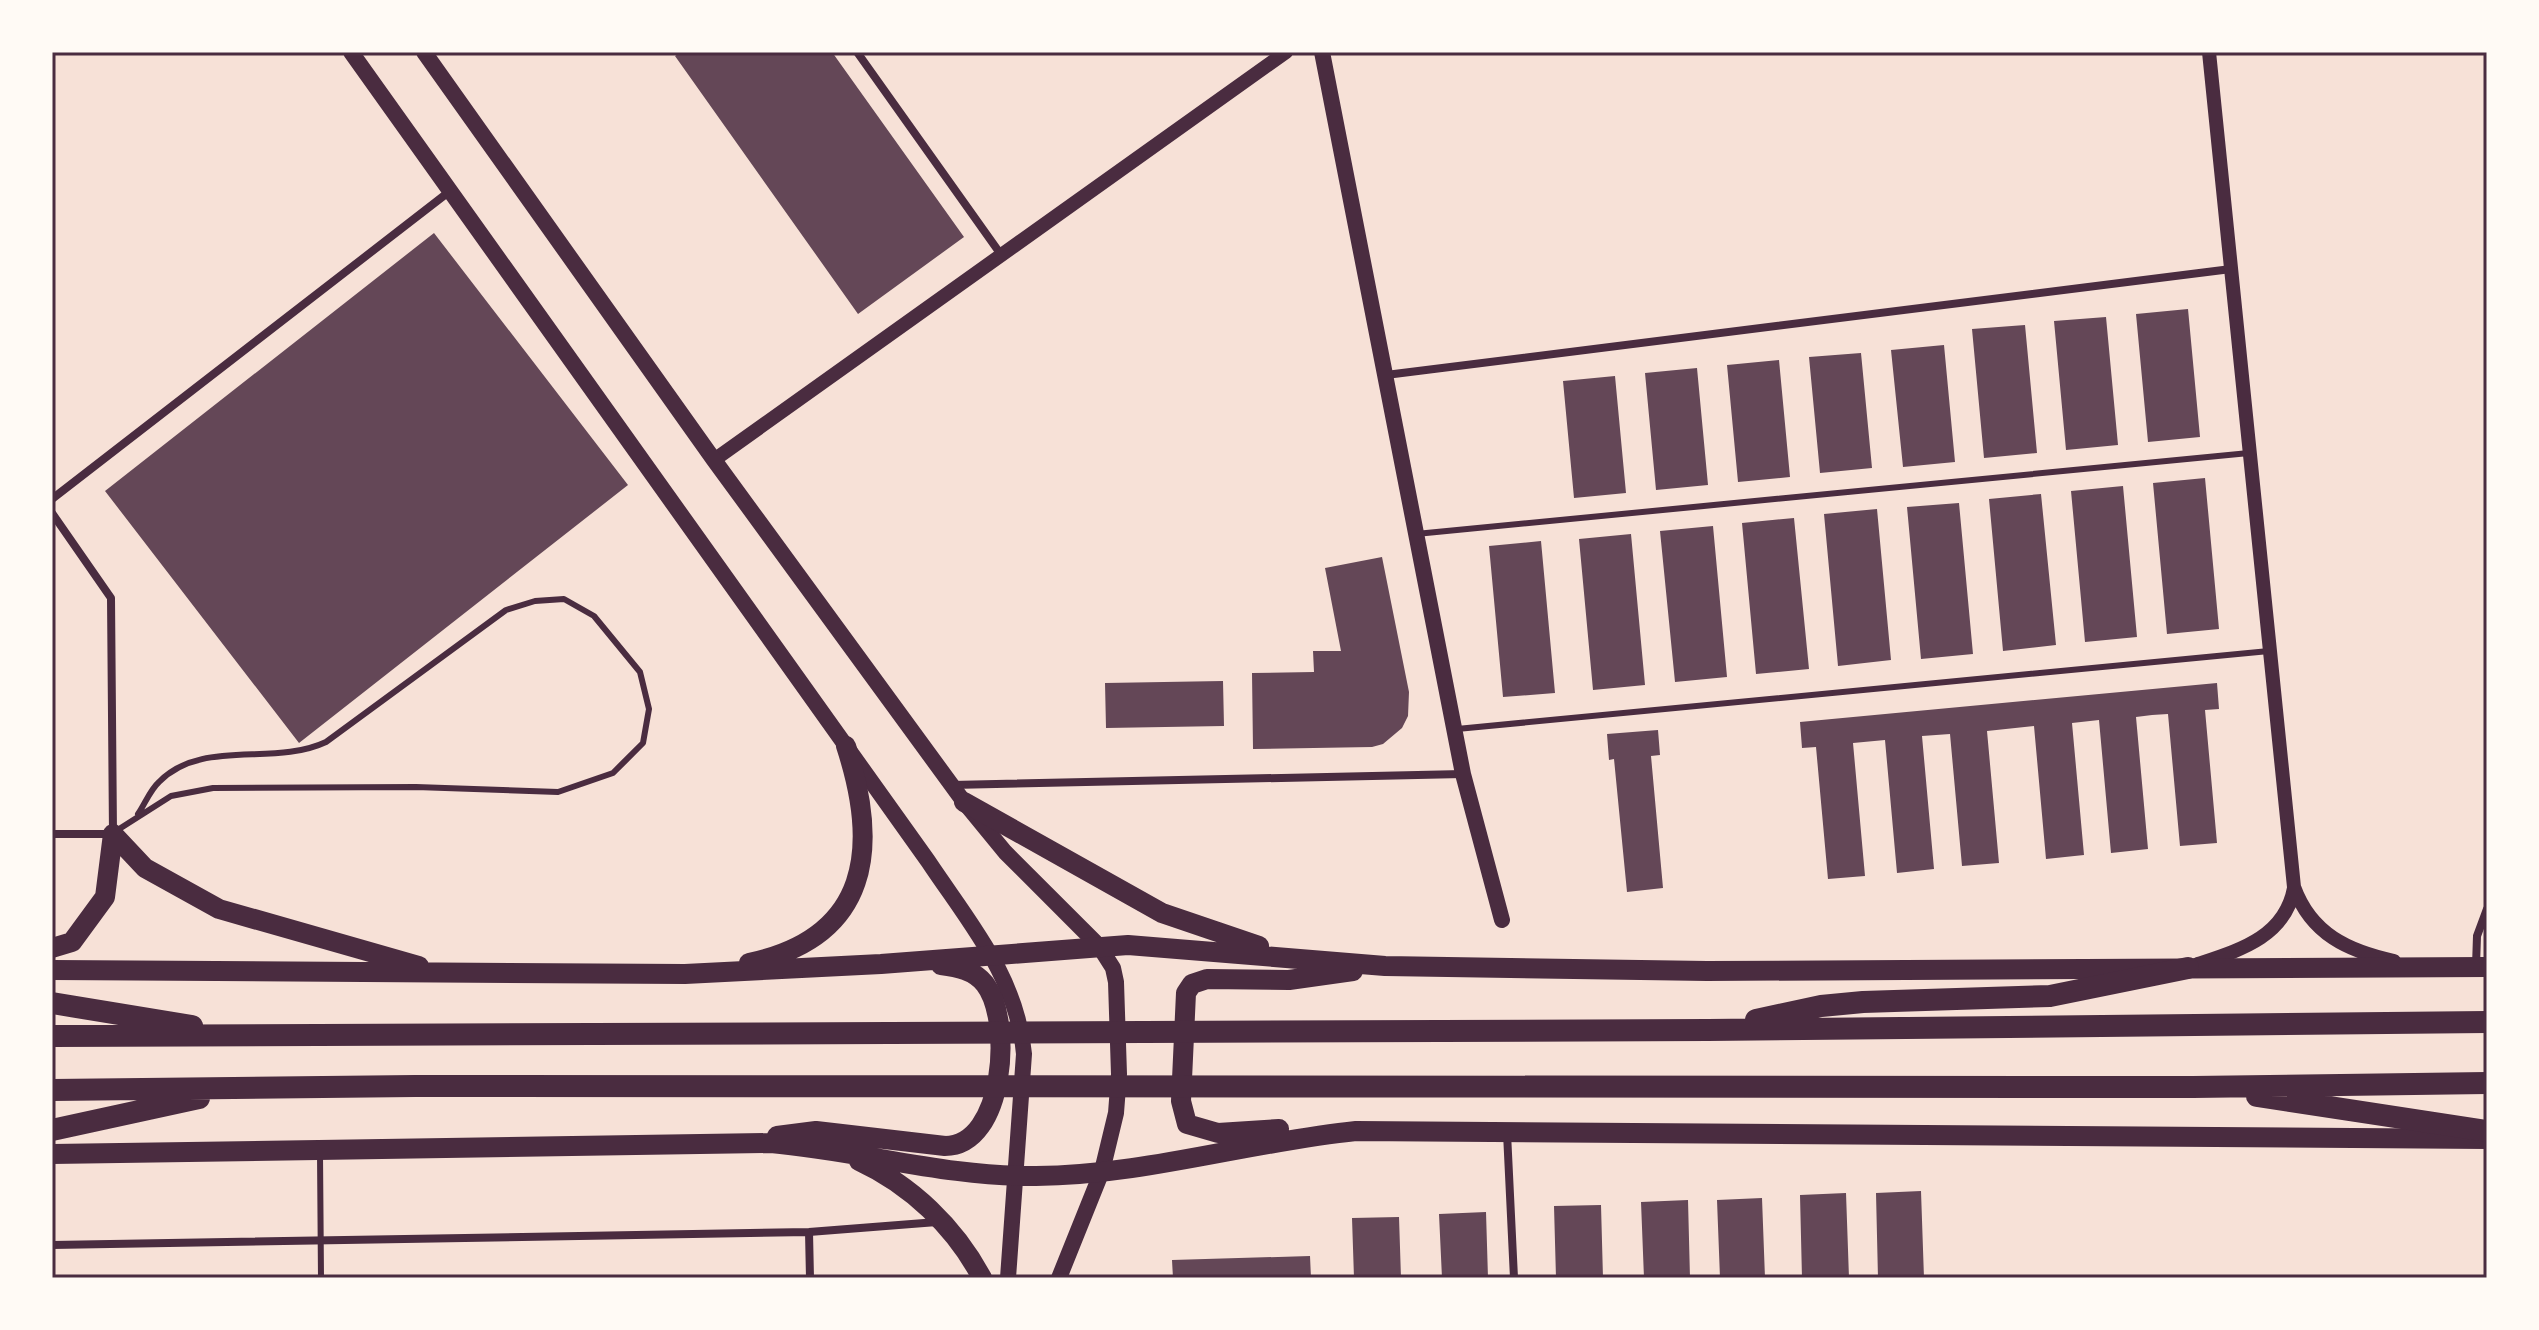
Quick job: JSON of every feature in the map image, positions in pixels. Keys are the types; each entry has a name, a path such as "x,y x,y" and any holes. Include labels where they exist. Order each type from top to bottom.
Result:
{"highway":[{"path":"1708,1030 1821,1006 2077,993 2188,968"},
{"path":"52,1003 257,1036"},
{"path":"52,1036 1708,1030 2487,1019"},
{"path":"52,1090 415,1086 2193,1087 2487,1083"},
{"path":"2193,1087 2487,1131"},
{"path":"52,1130 245,1088"}],"main road":[{"path":"351,52 846,746 1007,980 1022,1028 1024,1079 1008,1278"},
{"path":"424,52 714,460 958,794 1005,852 1099,946 1113,968 1119,1074 1116,1113 1102,1171 1059,1278"},
{"path":"1322,52 1463,774 1502,920"},
{"path":"685,974 745,964 786,952 812,938 849,897 860,874 865,817 846,746"},
{"path":"958,794 1162,913 1301,959"},
{"path":"52,948 72,942 105,897 113,834"},
{"path":"113,834 145,868 219,909 445,974"},
{"path":"52,970 685,974 881,964 1099,946 1164,946 1385,966 1707,971 2482,967"},
{"path":"745,1143 816,1131 955,1146 966,1143 983,1126 994,1094 999,1054 999,1029 992,995 983,982 959,967 881,964"},
{"path":"1385,966 1289,980 1207,979 1192,984 1183,1005 1181,1101 1187,1124 1218,1133 1286,1129 2487,1139"},
{"path":"52,1154 745,1143 821,1147 944,1171 1017,1176 1102,1171 1356,1131"},
{"path":"821,1147 891,1178 941,1221 982,1278"}],"street":[{"path":"857,52 1002,256"},
{"path":"714,460 1286,52"},
{"path":"2188,968 2247,948 2269,933 2291,905 2294,887 2209,52"},
{"path":"52,499 450,190"},
{"path":"1386,375 2231,269"},
{"path":"52,513 111,598 113,834 52,834"},
{"path":"958,794 1463,774"},
{"path":"2294,887 2310,919 2343,946 2364,955 2418,966"},
{"path":"2482,967 2477,936 2487,909"},
{"path":"1507,1132 1514,1278"},
{"path":"52,1245 809,1232 941,1221"},
{"path":"809,1232 810,1278"}],"lane":[{"path":"1416,534 2249,453"},
{"path":"113,834 138,814 171,796 213,788 416,787 558,792 613,773 643,743 649,709 640,672 594,616 564,599 535,601 506,610 326,742 305,752 197,758 159,782 138,814"},
{"path":"1454,729 2269,651"},
{"path":"320,1150 321,1278"}],"building":[{"path":"681,52 832,52 964,237 858,314 675,56"},
{"path":"434,233 628,485 299,743 105,491"},
{"path":"2188,309 2200,437 2148,442 2136,314"},
{"path":"2106,317 2118,445 2066,450 2054,321"},
{"path":"2025,325 2037,453 1984,458 1972,329"},
{"path":"1944,345 1955,462 1903,467 1891,350"},
{"path":"1861,353 1872,468 1820,473 1809,357"},
{"path":"1779,360 1790,477 1738,482 1727,365"},
{"path":"1697,368 1708,485 1656,490 1645,373"},
{"path":"1615,376 1626,493 1574,498 1563,381"},
{"path":"2205,478 2219,629 2167,634 2153,483"},
{"path":"2123,486 2137,637 2085,642 2071,491"},
{"path":"2041,494 2056,645 2003,651 1989,499"},
{"path":"1959,503 1973,654 1921,659 1907,507"},
{"path":"1877,509 1891,660 1838,666 1824,514"},
{"path":"1794,518 1809,669 1756,674 1742,523"},
{"path":"1713,526 1727,677 1675,682 1660,531"},
{"path":"1631,534 1645,685 1593,690 1579,539"},
{"path":"1541,541 1555,693 1503,697 1489,546"},
{"path":"1382,557 1409,692 1408,716 1402,728 1383,744 1372,747 1253,749 1252,673 1314,672 1313,651 1341,651 1325,568"},
{"path":"1223,681 1224,726 1106,728 1105,683"},
{"path":"2217,683 2219,709 2205,710 2217,843 2180,846 2168,714 2152,715 2136,717 2148,849 2111,853 2099,720 2072,723 2084,855 2046,859 2034,726 1987,731 1999,863 1962,866 1950,734 1922,736 1934,869 1897,873 1885,740 1853,743 1865,876 1828,879 1816,747 1802,748 1800,722"},
{"path":"1658,730 1660,755 1651,756 1663,888 1627,892 1614,759 1609,760 1607,734"},
{"path":"1921,1191 1924,1278 1878,1278 1876,1193"},
{"path":"1846,1193 1849,1278 1802,1278 1800,1195"},
{"path":"1762,1198 1765,1278 1720,1278 1717,1200"},
{"path":"1688,1200 1690,1278 1644,1278 1641,1202"},
{"path":"1601,1205 1603,1278 1556,1278 1554,1206"},
{"path":"1486,1212 1488,1278 1442,1278 1439,1214"},
{"path":"1399,1217 1401,1278 1354,1278 1352,1218"},
{"path":"1310,1256 1311,1278 1173,1278 1172,1260"}]}
